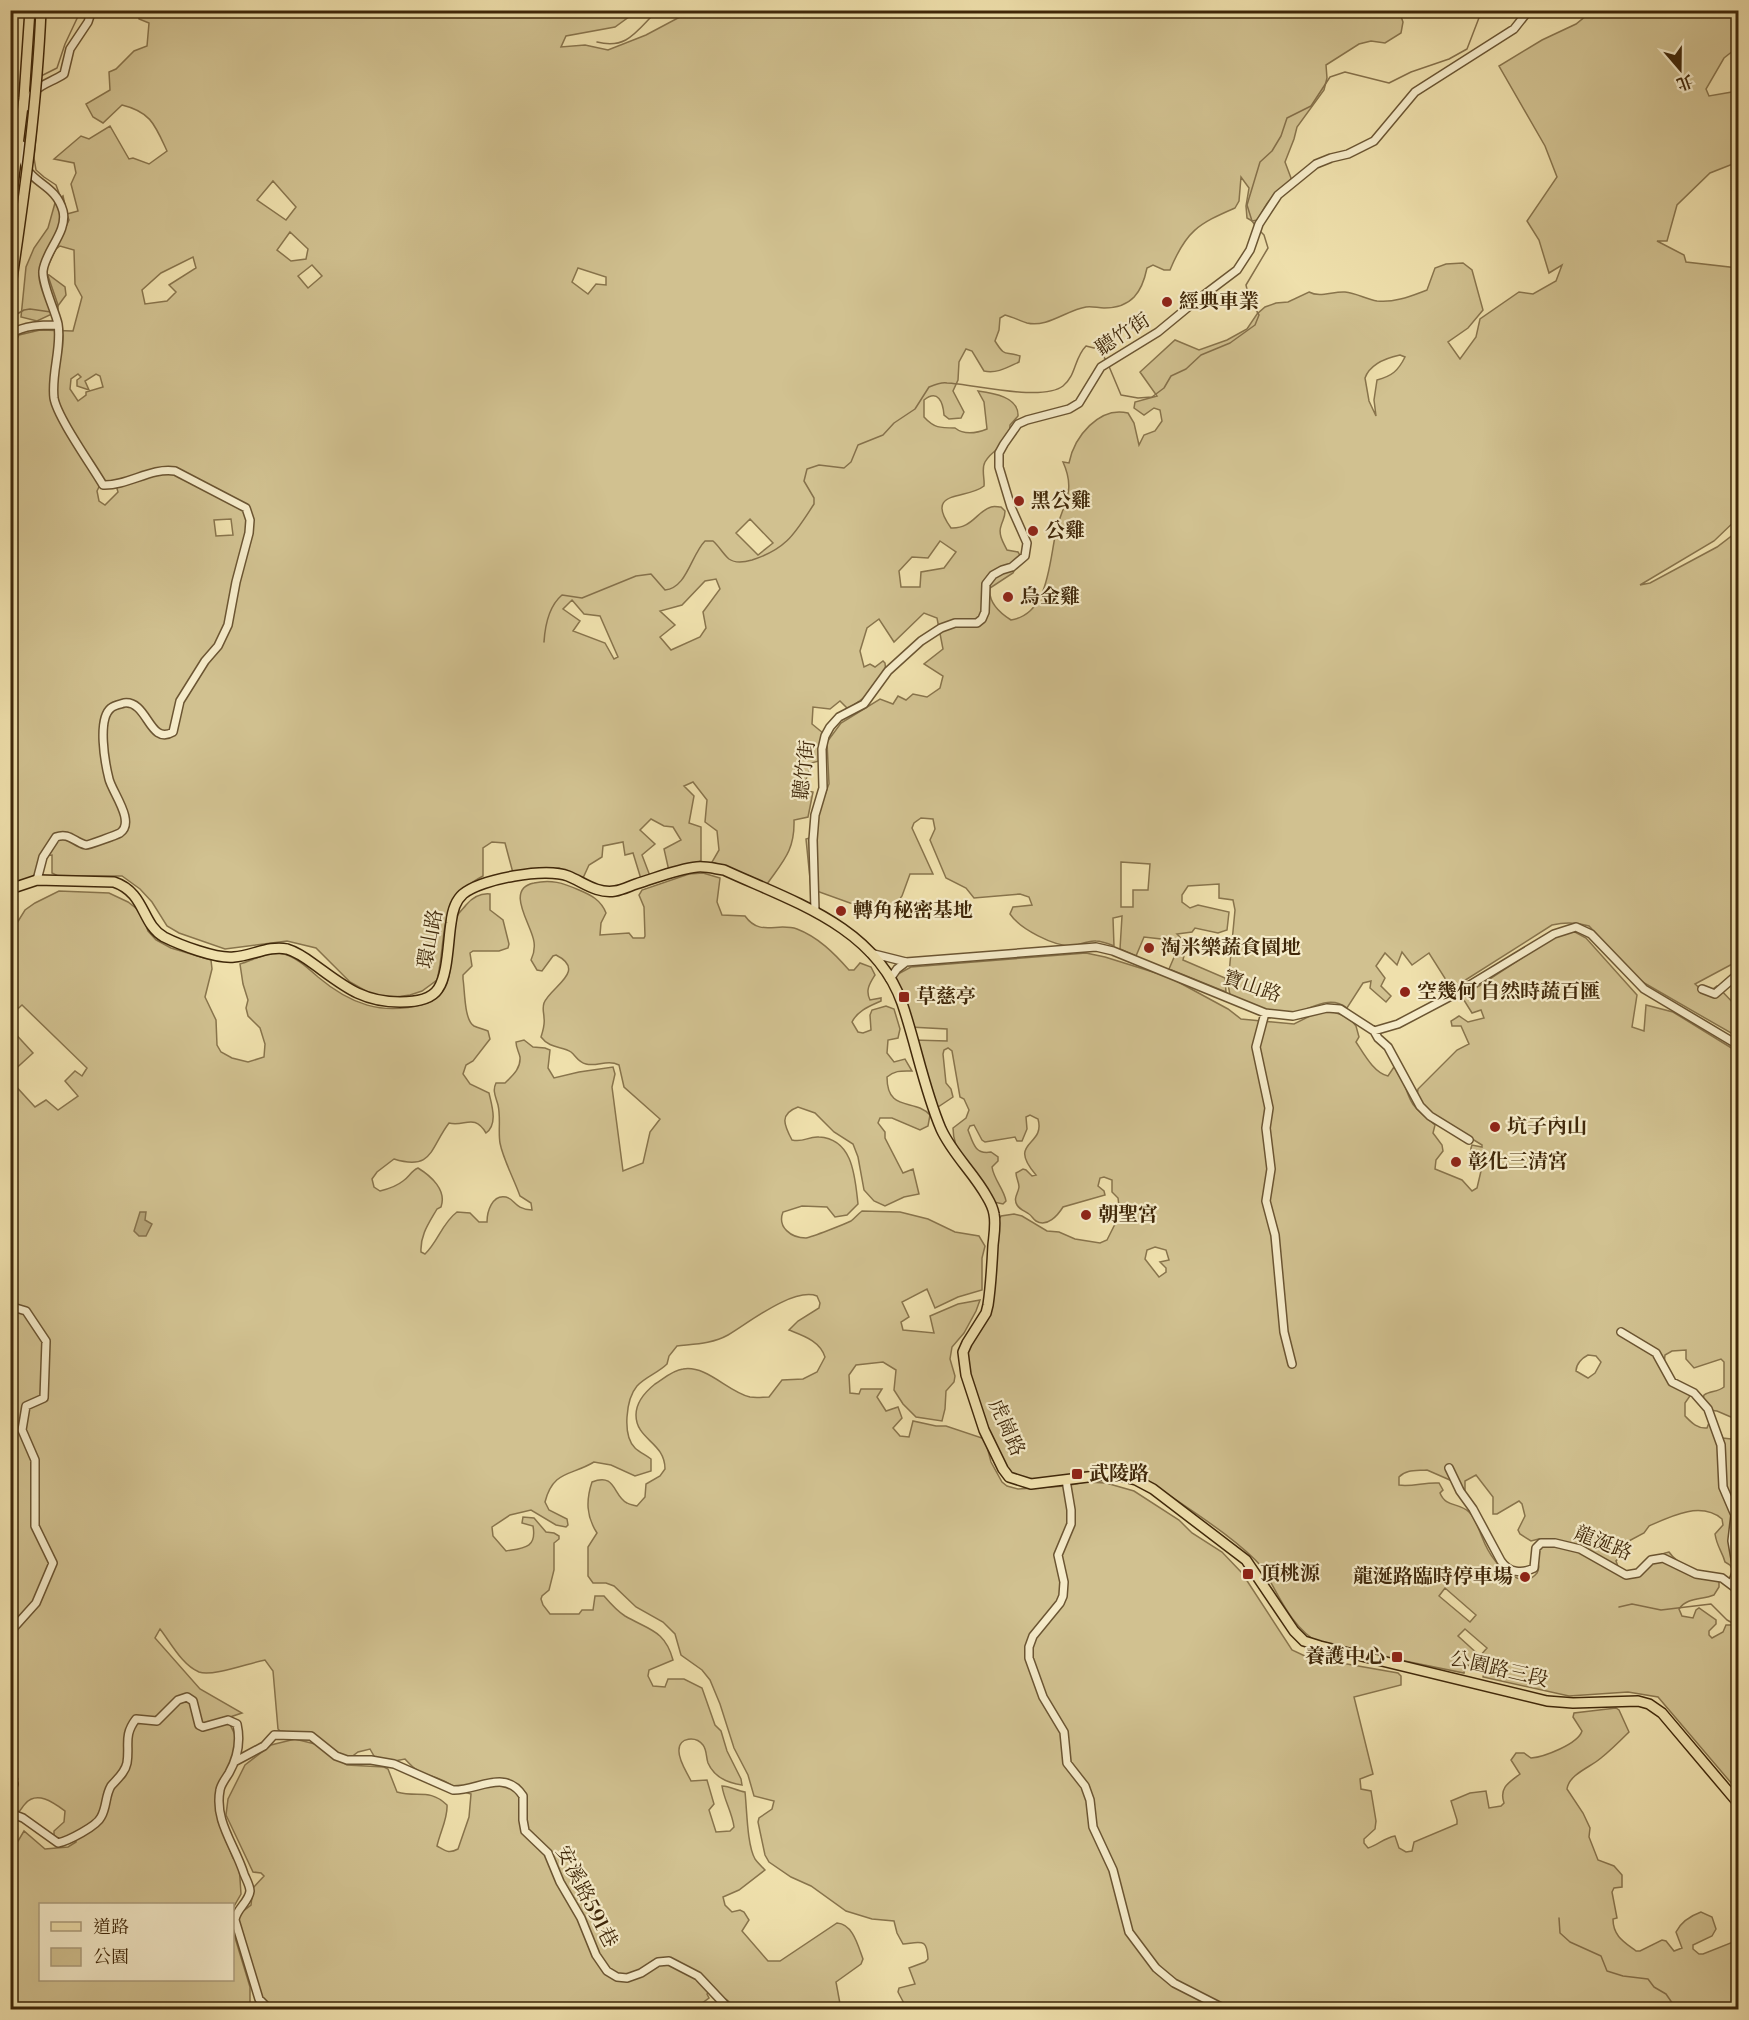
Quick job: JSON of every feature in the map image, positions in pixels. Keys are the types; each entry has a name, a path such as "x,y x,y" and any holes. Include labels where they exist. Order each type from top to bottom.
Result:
{"main road":[{"path":"10,171 21,76 24,10"},
{"path":"10,208 24,98 30,10"},
{"path":"10,253 31,99 36,10"},
{"path":"10,292 26,187 41,10"},
{"name":"環山路","path":"10,889 37,880 114,882 125,886 135,894 156,931 165,937 210,954 233,958 275,949 290,950 303,956 355,993 375,1000 401,1002 424,999 437,990 443,977 453,910 462,896 476,886 534,872 552,872 567,875 594,889 615,891 689,869 707,867 724,870 815,911 840,925 870,953 890,979"},
{"name":"虎崗路","path":"890,979 901,1001 941,1128 953,1151 986,1194 995,1216 988,1305 986,1313 963,1352 966,1374 981,1422 1009,1477 1032,1484 1112,1474 1136,1480 1153,1489 1246,1560 1293,1631 1304,1641 1320,1647 1418,1670"},
{"name":"公園路三段","path":"1418,1670 1547,1701 1573,1703 1638,1701 1656,1708 1738,1803"}],"street":[{"path":"37,880 43,857 56,837 66,835 89,845 121,832 126,824 109,780 103,724 106,715 111,708 119,704 133,704 142,710 151,726 159,734 164,736 173,732 180,701 187,687 218,646 228,625 250,520 246,508 175,471 164,469 118,485 103,485 62,417 54,399 58,325 43,272 46,259 62,228 64,219 53,192 27,171 21,156 30,95 45,84 64,75 70,49 93,10"},
{"name":"聽竹街","path":"815,911 813,840 815,815 823,788 822,749 825,736 839,717 864,704 888,671 921,642 941,628 955,623 977,623 982,619 985,612 986,584 993,575 1012,567 1025,556 1027,543 1011,507 999,467 999,453 1018,424 1061,412 1079,403 1101,367 1158,332 1237,270 1250,250 1258,224 1278,195 1316,164 1348,154 1374,141 1415,92 1514,29 1529,10"},
{"path":"10,334 19,329 39,325 58,325"},
{"path":"1374,1031 1398,1024 1455,994 1554,934 1576,927 1591,934 1644,989 1738,1045"},
{"name":"寶山路","path":"870,953 906,962 1096,947 1113,951 1265,1013 1293,1016 1327,1008 1340,1009 1374,1031 1388,1047 1420,1106 1431,1116 1469,1140"},
{"path":"890,979 906,962"},
{"path":"1702,989 1715,994 1738,974"},
{"path":"1265,1013 1256,1047 1269,1108 1266,1128 1271,1169 1266,1202 1275,1235 1284,1332 1292,1364"},
{"path":"10,1309 26,1311 46,1341 44,1398 26,1406 22,1430 35,1460 35,1526 53,1563 36,1603 10,1632"},
{"path":"1621,1332 1656,1353 1672,1382 1694,1393 1708,1409 1721,1445 1723,1487 1735,1515 1732,1541 1737,1570 1732,1584"},
{"name":"龍涎路","path":"1449,1468 1501,1561 1512,1571 1523,1572 1534,1568 1536,1548 1541,1543 1546,1543 1581,1550 1626,1575 1638,1573 1651,1560 1663,1558 1696,1574 1722,1578 1738,1590"},
{"path":"1066,1480 1071,1524 1058,1555 1064,1582 1063,1596 1033,1636 1029,1647 1029,1658 1043,1697 1064,1732 1067,1763 1085,1786 1090,1800 1093,1827 1113,1870 1129,1932 1156,1968 1174,1983 1227,2010"},
{"path":"10,1813 23,1818 58,1843 68,1841 92,1827 102,1817 106,1796 124,1771 127,1762 126,1742 130,1727 136,1719 157,1722 178,1700 187,1697 193,1701 199,1725 203,1727 228,1720 237,1724 240,1738 236,1761 220,1788 219,1810 221,1822 250,1890 235,1915 235,1920 258,1999 270,2010"},
{"name":"安溪路591巷","path":"236,1761 264,1746 274,1735 311,1736 336,1756 347,1760 371,1760 394,1764 453,1790 461,1791 497,1781 514,1787 523,1796 525,1831 548,1853 560,1882 581,1918 596,1955 608,1971 617,1977 627,1978 641,1973 658,1962 669,1961 698,1976 730,2010"},
{"path":"10,1776 14,1784 10,1794"}],"green space":[{"path":"138,11 637,11 615,27 566,36 561,47 585,45 608,50 646,35 691,11 1399,11 1403,22 1401,33 1385,43 1371,41 1359,44 1326,65 1327,78 1324,90 1297,127 1285,162 1291,178 1289,184 1271,199 1258,220 1252,221 1247,218 1249,188 1241,177 1239,201 1235,208 1211,219 1195,230 1182,246 1170,270 1153,265 1147,268 1139,291 1129,302 1114,307 1086,307 1049,321 1034,324 1005,315 1000,318 995,341 1004,352 1020,356 1019,362 998,371 984,371 972,351 966,349 959,362 958,380 953,391 964,412 961,418 949,419 944,415 941,402 936,396 924,400 924,417 931,423 938,427 955,428 966,432 987,429 984,402 978,391 1004,397 1014,404 1017,410 1018,416 1010,425 1008,439 985,462 984,486 945,501 942,507 951,528 964,526 991,507 1001,507 1005,511 1000,529 1001,538 1007,550 1018,552 1021,557 1013,573 990,588 990,593 996,607 1011,620 1024,616 1033,608 1045,585 1056,532 1069,490 1063,462 1069,463 1082,434 1107,414 1128,413 1134,423 1139,445 1144,435 1155,431 1162,421 1160,410 1154,408 1144,415 1134,408 1135,402 1157,396 1140,372 1175,340 1199,350 1227,340 1247,329 1265,307 1288,302 1309,292 1318,294 1345,292 1377,301 1403,298 1427,290 1435,268 1446,264 1463,263 1472,270 1483,310 1468,328 1448,342 1460,359 1476,337 1480,319 1519,292 1533,294 1556,281 1562,265 1549,273 1539,240 1527,221 1557,177 1545,146 1499,66 1542,40 1576,24 1592,11 1729,11 1738,27 1738,47 1724,58 1706,89 1709,96 1738,91 1738,162 1710,173 1677,205 1667,241 1657,241 1684,255 1686,262 1738,268 1738,518 1714,541 1640,585 1650,583 1717,547 1738,531 1738,961 1695,984 1706,994 1717,986 1738,1008 1736,1015 1738,1037 1639,980 1589,926 1570,923 1552,925 1445,993 1440,989 1448,983 1429,953 1412,965 1402,952 1397,965 1385,953 1376,966 1385,978 1381,986 1391,996 1386,1002 1370,988 1371,981 1363,983 1347,1008 1330,1002 1288,1014 1273,1013 1230,995 1228,984 1235,910 1233,900 1219,898 1219,884 1188,886 1182,895 1182,902 1190,908 1198,905 1229,912 1227,930 1218,933 1195,928 1192,932 1177,934 1184,946 1183,960 1225,978 1226,992 1169,969 1175,955 1162,950 1161,939 1144,937 1136,956 1120,949 1122,916 1113,918 1114,946 1093,941 1072,946 1064,945 1029,931 1010,914 1013,907 1032,905 1029,897 1020,894 974,898 966,888 946,878 930,840 935,829 933,819 921,818 914,823 912,828 933,874 910,874 902,896 894,906 850,903 811,889 806,839 816,836 816,818 829,784 827,742 841,723 880,699 893,704 898,696 906,700 913,694 927,697 940,688 943,676 924,664 943,649 937,618 924,613 894,642 879,619 867,628 860,651 864,667 870,664 875,667 883,661 886,673 872,692 848,709 840,701 830,709 813,707 812,724 823,733 819,761 811,763 803,790 813,792 808,817 794,820 790,849 765,887 752,877 712,862 719,850 717,831 705,822 707,800 693,782 684,786 694,796 689,823 701,827 701,861 669,871 664,849 681,840 673,827 664,826 651,819 640,830 655,844 642,855 650,876 641,879 633,853 625,855 623,842 603,846 602,857 589,865 583,878 559,868 513,873 505,843 492,842 483,848 483,876 457,896 450,908 446,920 437,980 422,991 410,995 396,997 373,995 350,982 316,948 287,941 225,949 179,933 167,926 152,902 140,889 122,876 58,876 52,873 52,855 44,856 34,876 11,884 11,364 14,345 19,335 40,330 73,331 82,297 75,284 74,250 60,246 44,258 40,274 49,275 65,287 66,295 52,314 37,321 21,317 26,267 34,248 48,228 55,203 63,196 67,214 78,211 71,184 76,173 74,163 54,159 81,136 89,139 110,126 129,159 133,158 149,164 167,151 151,121 140,111 122,105 103,123 93,117 86,104 110,90 109,72 116,69 134,51 147,46 149,23 139,19","holes":["273,181 296,207 286,220 257,200","290,232 308,249 306,259 291,261 277,250","193,257 196,268 169,285 176,292 167,301 145,304 142,290 161,273","312,265 322,276 308,288 298,276","578,268 606,277 606,285 596,284 588,294 572,282","1400,355 1405,357 1394,372 1377,380 1374,400 1376,416 1369,401 1365,378 1375,365","78,374 81,377 77,380 77,386 89,390 85,381 96,374 100,376 103,387 86,392 86,395 78,401 70,389 71,379","116,485 118,492 105,505 99,501 97,491 99,487","231,519 233,535 216,536 214,520","750,519 773,543 758,555 736,533","940,541 956,552 944,568 921,572 920,587 901,587 899,571 912,557 928,558","716,579 720,589 703,612 706,628 700,637 671,650 660,637 675,625 660,611 682,605 705,581","572,600 584,614 600,616 618,657 614,659 605,643 573,631 580,621 563,609","1121,862 1150,864 1148,890 1133,890 1133,907 1121,907"]},
{"path":"703,873 720,878 717,902 722,915 745,916 757,926 797,929 812,936 825,946 849,970 854,970 860,963 871,967 875,975 869,987 870,1000 881,998 881,1001 861,1011 852,1022 858,1032 863,1033 871,1030 872,1010 886,1006 894,1009 900,1029 898,1038 888,1040 887,1053 894,1062 905,1059 912,1071 899,1071 887,1077 888,1088 897,1100 924,1110 930,1115 928,1126 920,1130 892,1118 880,1118 878,1123 885,1132 885,1138 903,1173 913,1169 919,1194 904,1197 885,1206 874,1201 864,1190 858,1157 853,1144 834,1132 815,1113 798,1107 788,1113 785,1125 792,1140 800,1141 815,1137 831,1139 846,1152 854,1172 858,1204 847,1215 835,1217 827,1207 802,1206 783,1212 782,1222 787,1231 795,1236 806,1238 851,1221 862,1211 900,1212 928,1219 955,1232 979,1236 985,1246 982,1258 982,1290 958,1297 935,1308 927,1289 902,1302 909,1317 901,1322 903,1330 934,1333 930,1316 958,1304 980,1300 964,1333 952,1347 950,1359 955,1376 954,1382 946,1391 942,1421 916,1417 903,1404 894,1390 896,1370 883,1362 856,1365 849,1375 850,1393 859,1394 861,1389 882,1389 877,1397 886,1411 898,1407 902,1418 893,1428 900,1436 909,1437 913,1421 946,1426 985,1439 991,1462 1002,1482 1007,1486 1018,1489 1066,1486 1085,1482 1106,1483 1134,1491 1179,1520 1192,1533 1222,1552 1242,1573 1292,1650 1307,1657 1398,1673 1401,1676 1401,1685 1354,1697 1373,1774 1360,1779 1361,1789 1371,1791 1376,1821 1375,1829 1364,1839 1368,1848 1395,1836 1399,1848 1406,1852 1412,1851 1414,1842 1457,1824 1451,1801 1470,1793 1486,1791 1489,1808 1501,1806 1504,1803 1503,1793 1506,1786 1520,1774 1511,1760 1516,1753 1524,1753 1531,1758 1537,1757 1574,1741 1582,1731 1573,1717 1574,1713 1616,1708 1619,1710 1629,1732 1601,1758 1576,1775 1567,1789 1590,1828 1589,1837 1598,1860 1614,1866 1622,1875 1622,1887 1614,1888 1612,1892 1617,1918 1613,1919 1615,1930 1627,1945 1636,1951 1662,1940 1666,1941 1674,1951 1682,1948 1676,1932 1683,1922 1701,1912 1712,1917 1716,1929 1712,1936 1693,1945 1693,1949 1703,1954 1738,1940 1738,2006 1715,2005 1702,2010 1438,2010 1436,2006 1430,2004 1422,2010 907,2009 898,1992 899,1988 915,1984 909,1968 928,1959 925,1944 919,1942 903,1944 894,1921 872,1919 846,1911 811,1886 791,1877 769,1862 765,1855 758,1822 759,1818 772,1809 774,1801 754,1796 748,1775 734,1748 710,1680 702,1670 681,1655 675,1634 663,1622 636,1607 614,1586 606,1583 593,1583 588,1576 588,1547 597,1533 588,1508 592,1482 606,1480 610,1482 622,1500 637,1506 645,1497 646,1484 660,1476 665,1469 660,1453 637,1423 636,1410 645,1394 668,1375 683,1369 700,1371 750,1397 769,1397 782,1380 803,1379 817,1372 825,1357 823,1351 811,1340 789,1330 798,1321 819,1308 820,1303 817,1296 807,1295 783,1301 722,1338 677,1346 669,1356 667,1364 637,1386 628,1408 628,1435 635,1448 651,1459 651,1471 635,1476 611,1465 594,1462 564,1475 553,1484 548,1492 545,1502 549,1510 567,1519 566,1527 556,1525 531,1510 510,1515 492,1527 493,1536 506,1551 524,1548 533,1539 533,1526 522,1523 523,1517 534,1518 546,1532 559,1536 554,1543 554,1570 549,1590 541,1599 550,1614 579,1614 582,1610 593,1610 595,1596 604,1596 622,1614 655,1632 666,1642 673,1660 649,1670 648,1676 653,1686 665,1687 668,1679 684,1679 702,1688 715,1725 721,1731 742,1785 718,1776 708,1763 704,1747 696,1740 688,1739 682,1742 679,1750 680,1758 691,1781 707,1780 714,1804 709,1810 716,1832 730,1831 734,1827 722,1786 745,1792 752,1853 765,1870 739,1890 723,1897 725,1905 732,1912 740,1910 744,1912 749,1920 742,1931 768,1961 780,1961 837,1923 847,1927 854,1936 863,1959 861,1964 836,1982 841,2009 737,2009 711,1989 707,1994 709,1998 689,2010 272,2009 262,2000 237,1920 242,1912 251,1905 253,1888 264,1876 253,1872 226,1815 228,1799 245,1765 271,1745 295,1739 315,1744 347,1765 384,1767 388,1769 397,1792 429,1795 447,1805 437,1846 450,1852 458,1849 469,1817 471,1794 420,1772 405,1759 384,1763 374,1756 370,1749 358,1752 350,1758 338,1755 315,1735 280,1731 273,1671 265,1660 213,1673 199,1672 182,1659 160,1629 155,1638 200,1689 242,1713 227,1718 235,1735 234,1764 217,1803 218,1821 233,1858 239,1864 241,1894 234,1906 234,1903 39,1903 39,1981 234,1981 234,1934 250,1987 250,2009 11,2009 11,1849 14,1848 24,1831 45,1849 68,1847 76,1842 76,1839 54,1840 54,1831 64,1822 65,1811 45,1799 30,1800 15,1815 11,1810 10,1792 18,1779 10,1766 13,1721 10,1716 11,1081 35,1107 46,1100 58,1110 78,1096 65,1081 75,1071 82,1076 87,1068 22,1005 11,1015 12,931 25,910 59,891 109,893 128,902 141,912 148,931 156,940 171,948 211,960 212,969 205,997 216,1020 217,1045 221,1052 232,1058 248,1062 264,1057 265,1044 260,1028 248,1016 246,1008 248,1000 240,964 271,953 285,954 355,1001 380,1008 394,1009 424,1004 436,998 444,989 449,978 454,926 459,914 474,898 490,894 490,910 503,920 509,944 508,948 499,951 470,953 472,966 463,975 468,1018 474,1026 488,1031 490,1039 473,1061 466,1065 463,1074 470,1084 489,1093 493,1114 492,1125 486,1133 482,1127 473,1122 449,1123 434,1149 424,1159 407,1162 394,1159 377,1172 372,1179 374,1187 380,1191 398,1184 418,1168 437,1184 442,1195 441,1207 437,1209 424,1235 421,1252 425,1254 457,1212 470,1213 479,1222 487,1222 491,1205 501,1197 509,1198 518,1206 532,1210 531,1203 520,1196 501,1149 499,1110 494,1091 496,1083 505,1083 518,1069 520,1057 516,1042 524,1040 533,1047 550,1050 548,1068 554,1078 613,1067 615,1074 612,1087 623,1171 643,1163 650,1132 660,1119 624,1087 619,1065 583,1063 571,1052 548,1044 541,1037 544,1003 568,973 568,967 565,961 556,955 542,971 537,970 531,960 534,942 522,908 521,892 525,887 540,882 557,882 568,885 591,896 604,908 606,913 601,923 600,935 629,933 633,938 644,938 644,907 639,895 642,890 689,874"},
{"path":"1575,932 1586,938 1637,995 1632,1027 1644,1031 1646,1005 1673,1012 1738,1052 1738,1420 1717,1411 1708,1410 1703,1399 1704,1395 1724,1387 1724,1362 1721,1359 1694,1368 1686,1359 1686,1350 1672,1351 1665,1355 1665,1362 1671,1378 1692,1393 1685,1403 1685,1416 1690,1421 1697,1426 1707,1428 1710,1420 1714,1419 1723,1438 1731,1439 1738,1430 1738,1581 1730,1565 1725,1562 1716,1538 1715,1534 1723,1525 1722,1519 1705,1511 1686,1512 1649,1526 1644,1533 1627,1542 1627,1548 1616,1561 1619,1569 1634,1571 1656,1557 1669,1552 1685,1566 1719,1579 1719,1587 1714,1595 1686,1602 1679,1609 1682,1616 1693,1618 1699,1608 1716,1620 1716,1624 1709,1631 1712,1638 1723,1632 1726,1625 1738,1625 1738,1791 1658,1697 1628,1692 1569,1696 1483,1677 1485,1669 1466,1665 1464,1673 1321,1644 1311,1638 1294,1621 1263,1568 1251,1556 1222,1532 1146,1479 1127,1473 1103,1471 1085,1472 1048,1480 1024,1479 1013,1475 1000,1462 994,1450 966,1372 967,1347 988,1317 1001,1216 1014,1214 1022,1216 1047,1231 1100,1243 1107,1240 1120,1214 1118,1198 1112,1192 1112,1180 1104,1177 1100,1178 1098,1186 1105,1195 1063,1207 1048,1222 1036,1221 1020,1208 1015,1200 1019,1187 1016,1173 1023,1169 1032,1176 1036,1175 1025,1155 1026,1149 1037,1135 1039,1128 1038,1119 1030,1115 1026,1117 1027,1129 1022,1141 1017,1141 1015,1137 985,1142 974,1125 968,1130 978,1150 991,1152 998,1157 998,1161 992,1167 1006,1201 1003,1204 994,1202 967,1168 954,1138 953,1128 966,1118 969,1110 964,1099 960,1097 952,1051 948,1048 943,1054 946,1083 953,1097 938,1107 933,1100 914,1040 947,1041 947,1029 910,1027 895,978 898,974 911,967 1086,953 1169,977 1228,1009 1241,1019 1294,1024 1323,1012 1331,1011 1342,1015 1356,1026 1359,1037 1356,1042 1370,1062 1378,1071 1388,1076 1394,1067 1413,1104 1435,1125 1433,1133 1442,1145 1443,1151 1436,1160 1435,1169 1462,1180 1472,1191 1477,1188 1481,1171 1472,1156 1471,1149 1472,1145 1482,1147 1482,1145 1427,1111 1417,1096 1418,1089 1457,1050 1469,1044 1461,1026 1452,1026 1451,1021 1459,1016 1468,1022 1484,1018 1481,1010 1472,1013 1462,997 1557,935","holes":["1155,1247 1166,1250 1169,1260 1160,1262 1166,1268 1166,1272 1159,1277 1145,1259 1147,1250","1588,1355 1596,1356 1601,1362 1595,1373 1588,1378 1576,1371","1427,1470 1459,1484 1465,1490 1465,1481 1476,1475 1493,1497 1493,1514 1519,1501 1525,1516 1518,1530 1520,1534 1531,1541 1539,1539 1540,1544 1535,1555 1539,1566 1537,1573 1528,1579 1523,1579 1506,1572 1488,1549 1471,1515 1465,1509 1446,1501 1440,1493 1443,1490 1439,1483 1399,1485 1399,1477 1408,1472","1445,1588 1476,1615 1470,1622 1439,1596","1465,1629 1487,1648 1480,1656 1458,1636"]},
{"path":"11,1029 33,1053 11,1073"}],"shaded area":[{"path":"140,1212 146,1212 145,1220 152,1224 146,1236 139,1236 134,1231"}],"waterway":[{"path":"41,76 57,68 81,10"},
{"path":"597,42 606,44 621,42 634,35 651,17 667,17 685,10"},
{"path":"1255,225 1247,205 1260,162 1272,151 1281,136 1287,118 1311,106 1330,77 1345,72 1389,83 1411,72 1449,59 1467,49 1482,10"},
{"path":"40,90 34,158 36,170 56,185 69,220 47,268"},
{"path":"1108,364 1121,395 1138,398 1152,397 1164,388 1171,376 1186,369 1201,355 1230,343 1255,325 1259,315 1249,298 1246,285 1268,248 1264,235 1260,231"},
{"path":"47,273 58,305 56,310"},
{"path":"10,318 30,309 51,312"},
{"path":"544,642 548,617 562,595 582,598 636,576 651,574 665,590 672,588 684,577 705,541 713,541 729,559 738,562 752,560 774,551 795,532 814,504 814,498 804,481 807,469 819,465 844,468 851,462 858,445 883,435 894,423 915,409 929,387 945,383 1007,391 1053,391 1067,382 1086,346 1098,349 1106,360"},
{"path":"1619,1607 1632,1604 1661,1610 1711,1604 1727,1620 1738,1626"},
{"path":"1559,1918 1560,1933 1570,1942 1601,1956 1607,1971 1623,1976 1648,1979 1654,1987 1666,1994 1677,2010"}],"place":[{"name":"經典車業","path":"1167,302"},
{"name":"黑公雞","path":"1019,501"},
{"name":"公雞","path":"1033,531"},
{"name":"烏金雞","path":"1008,597"},
{"name":"轉角秘密基地","path":"841,911"},
{"name":"淘米樂蔬食園地","path":"1149,948"},
{"name":"空幾何 自然時蔬百匯","path":"1405,992"},
{"name":"草慈亭","path":"904,997"},
{"name":"坑子內山","path":"1495,1127"},
{"name":"彰化三清宮","path":"1456,1162"},
{"name":"朝聖宮","path":"1086,1215"},
{"name":"武陵路","path":"1077,1474"},
{"name":"頂桃源","path":"1248,1574"},
{"name":"龍涎路臨時停車場","path":"1525,1577"},
{"name":"養護中心","path":"1397,1657"}]}
